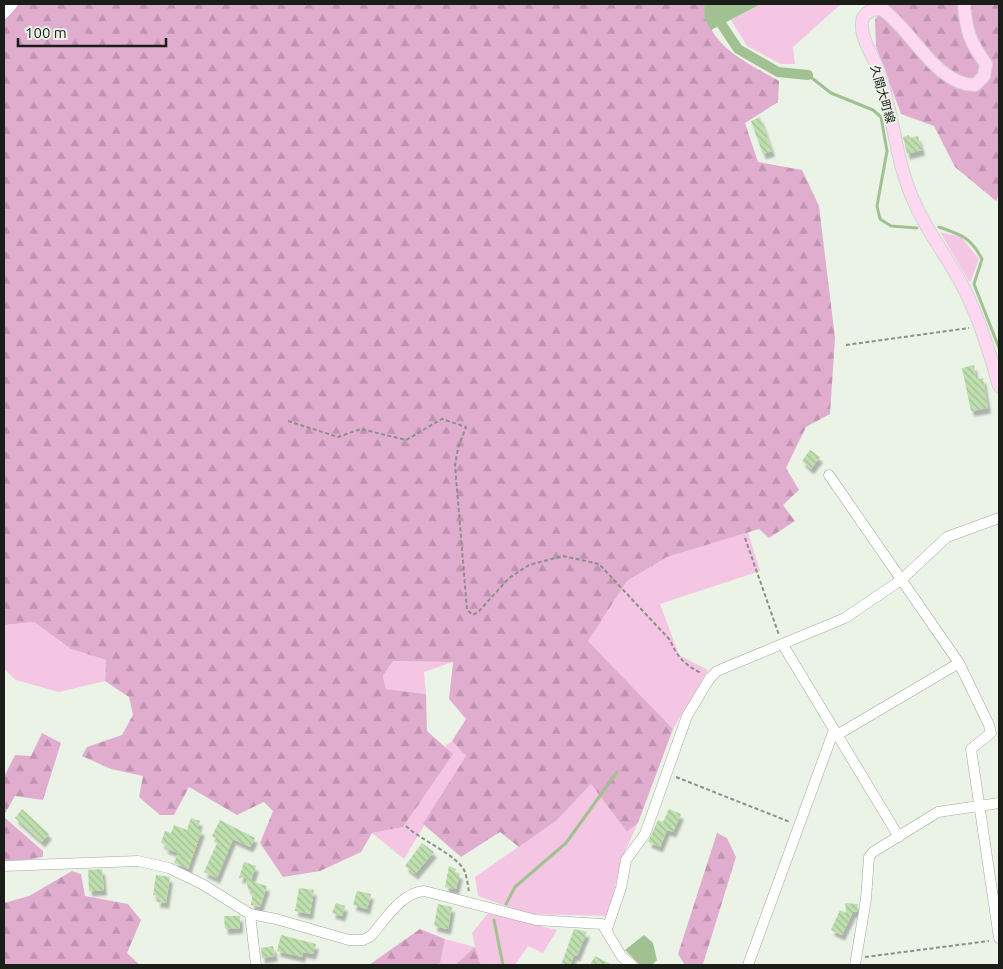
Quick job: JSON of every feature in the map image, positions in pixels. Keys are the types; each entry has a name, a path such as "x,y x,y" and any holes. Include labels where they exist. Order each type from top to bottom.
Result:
{"main road":[{"name":"久間大町線","path":"964,4 970,42 986,64 984,76 976,85 961,82 942,71 882,9 867,12 861,24 862,32 879,73 902,174 915,205 949,259 970,300 999,386"}],"street":[{"path":"4,14 14,4"},
{"path":"828,475 958,663 991,733 971,749 981,805 994,939"},
{"path":"607,929 621,888 626,860 645,834 665,772 687,716 710,678 717,672 845,618 901,580 947,538 999,518"},
{"path":"783,645 899,837"},
{"path":"748,965 799,825 836,732 958,663"},
{"path":"856,962 866,899 869,857 873,852 938,812 999,802"},
{"path":"4,866 138,861 169,868 202,884 250,914 276,919 349,940 363,940 370,936 406,896 414,892 424,891 536,920 596,922 602,924 607,929 622,957 632,965"},
{"path":"250,914 256,965"}],"path":[{"path":"846,345 979,326"},
{"path":"288,421 338,437 361,429 406,440 442,419 466,427 458,448 455,465 467,610 473,615 479,611 509,578 529,565 563,556 599,564 670,640 675,654 686,665 710,678"},
{"path":"745,538 783,645"},
{"path":"665,772 799,825"},
{"path":"406,826 416,836 440,849 465,871 470,902"},
{"path":"856,962 994,939"}],"shaded area":[{"path":"704,4 761,4 711,30 705,19"},
{"path":"761,4 841,4 793,47 795,64 781,64 747,46 731,20"},
{"path":"940,232 961,237 979,259 970,283"},
{"path":"748,532 760,571 660,604 679,655 708,670 673,729 588,641 627,581 667,557"},
{"path":"34,622 71,649 106,660 105,681 59,692 16,680 4,669 4,625"},
{"path":"393,661 453,662 424,672 426,694 386,689 383,676"},
{"path":"452,741 466,756 404,859 372,833 403,827 452,754 445,746"},
{"path":"591,784 627,832 638,823 622,858 608,916 529,914 478,896 475,877 557,820"},
{"path":"488,913 557,930 543,953 528,946 515,965 481,965 472,933"},
{"path":"644,935 653,943 657,960 652,965 640,965 625,950"},
{"path":"445,939 475,947 455,965 435,965 440,962"}],"green space":[{"path":"4,4 704,4 707,19 721,42 741,59 779,81 778,102 745,123 758,162 802,170 819,206 835,338 830,414 806,427 786,468 799,490 783,505 795,521 769,538 759,529 667,557 627,581 588,641 673,729 638,823 627,832 591,784 557,820 519,847 500,832 461,857 423,824 466,756 452,741 466,719 449,699 453,662 393,661 383,676 386,689 426,694 427,731 453,754 403,827 372,833 361,852 320,871 283,877 260,843 273,811 264,802 237,815 189,787 174,815 160,815 139,797 143,776 111,769 82,756 87,747 122,735 133,715 129,697 105,681 106,660 71,649 34,622 4,625"},
{"path":"884,4 999,4 999,195 996,201 955,167 934,126 901,114 876,46 875,20"},
{"path":"42,733 61,743 43,800 15,796 4,815 4,777 15,755 31,756"},
{"path":"4,817 43,851 43,857 4,863"},
{"path":"717,833 727,838 736,857 703,964 685,965 678,954"},
{"path":"72,871 81,874 85,896 128,904 141,920 127,953 140,965 4,965 4,903 29,896"},
{"path":"420,929 445,939 440,963 435,965 369,965"},
{"path":"475,947 481,965 455,965 456,964"}],"building":[{"path":"760,117 772,151 763,154 751,121"},
{"path":"909,135 910,138 918,136 922,150 907,154 903,137"},
{"path":"974,365 976,379 983,378 988,408 971,411 962,368"},
{"path":"810,450 820,457 811,469 802,461"},
{"path":"22,809 49,834 42,842 15,818"},
{"path":"669,809 681,814 673,832 667,830 660,847 648,842 658,820 663,822"},
{"path":"191,818 200,821 197,829 202,830 188,869 174,863 178,853 165,848 166,845 161,843 165,831 171,833 174,825 187,830"},
{"path":"220,820 255,838 250,847 233,839 217,878 204,872 217,843 214,841 216,838 212,836"},
{"path":"422,843 434,852 415,874 405,866"},
{"path":"244,862 256,866 251,881 267,886 260,907 251,905 253,891 248,889 246,877 239,878"},
{"path":"449,866 456,869 455,872 460,874 456,889 445,887"},
{"path":"102,869 104,890 89,891 88,870"},
{"path":"156,875 170,877 166,903 157,902 158,896 153,895"},
{"path":"299,888 314,890 310,914 295,911"},
{"path":"357,891 371,894 367,909 353,905"},
{"path":"336,903 345,906 342,916 332,913"},
{"path":"845,903 858,904 857,912 853,912 842,935 831,930 840,910 846,913"},
{"path":"438,904 452,907 448,929 434,926"},
{"path":"224,916 240,916 240,928 225,929"},
{"path":"574,929 587,932 577,956 574,955 570,965 561,965"},
{"path":"281,935 316,944 313,954 303,952 302,957 277,951"},
{"path":"273,946 275,956 262,958 261,948"},
{"path":"595,956 612,965 590,965"}],"waterway":[{"path":"722,25 738,49 778,72 808,75"},
{"path":"808,75 831,93 873,110 881,117 887,151 877,206 880,219 891,226 917,228"},
{"path":"939,227 965,238 982,259 974,284 999,348"},
{"path":"506,904 515,887 566,843 617,772"},
{"path":"494,920 503,965"}]}
